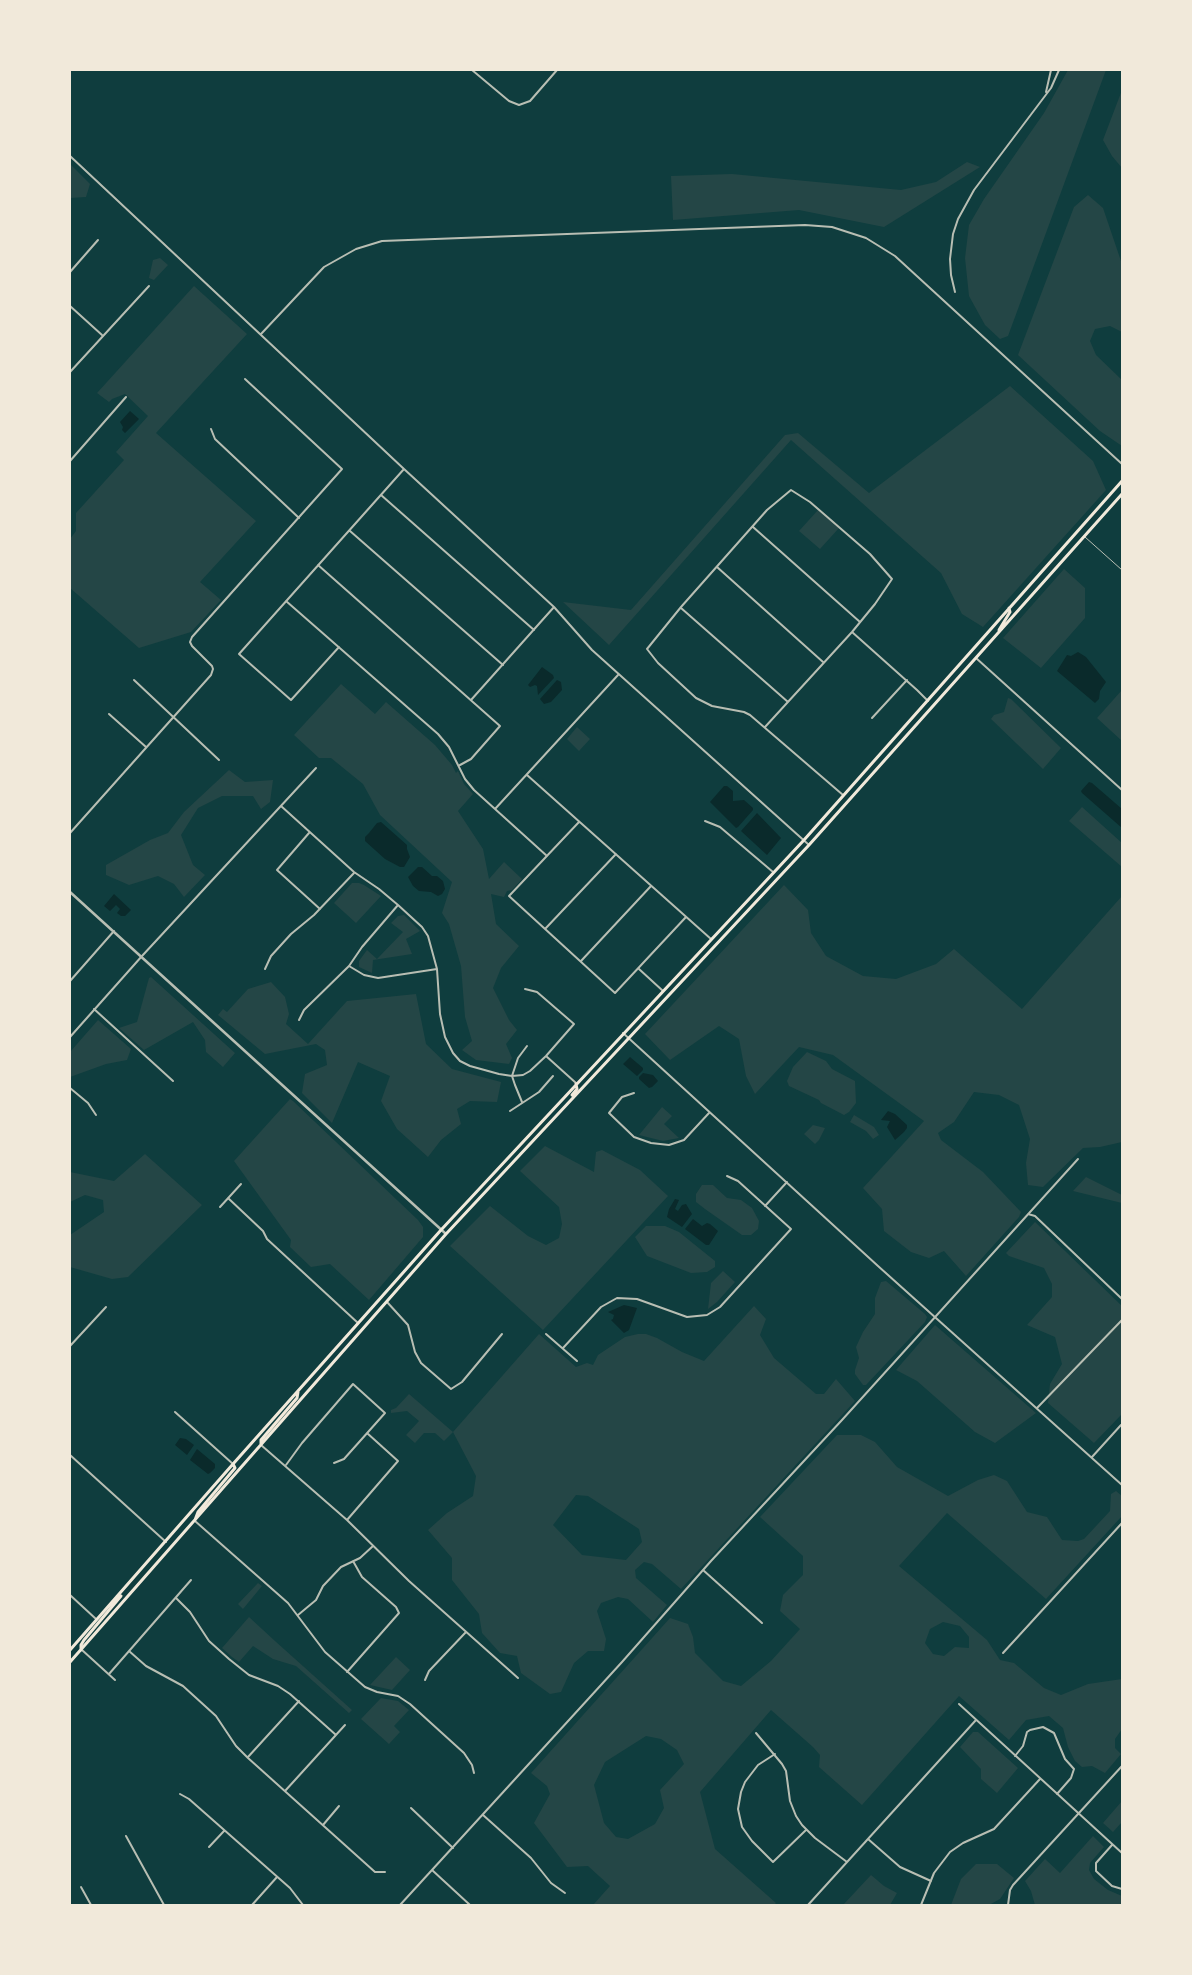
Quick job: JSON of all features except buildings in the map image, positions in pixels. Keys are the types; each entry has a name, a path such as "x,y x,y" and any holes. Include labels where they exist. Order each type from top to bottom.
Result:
{"main road":[{"path":"70,1650 98,1621 233,1464 441,1230 804,840 1122,481"},
{"path":"70,1662 446,1234 809,845 1122,494"},
{"path":"996,635 1010,612 1009,608"},
{"path":"568,1102 577,1089 576,1084"},
{"path":"261,1445 261,1440 297,1398 298,1391"},
{"path":"195,1520 198,1512 235,1468 233,1464"},
{"path":"82,1650 81,1645 98,1621"}],"street":[{"path":"472,70 509,101 517,105 530,101 556,70"},
{"path":"1046,95 1051,70"},
{"path":"955,292 950,259 951,242 958,219 974,190 1046,95 1059,70"},
{"path":"70,156 554,607 592,650 618,675 809,845"},
{"path":"260,335 324,267 356,249 382,241 805,225 832,227 866,238 895,256 1122,464"},
{"path":"70,272 98,240"},
{"path":"70,372 148,286"},
{"path":"70,306 102,336"},
{"path":"70,833 213,672 212,666 192,646 190,642 192,637 342,469 245,379"},
{"path":"70,461 126,397"},
{"path":"211,429 215,439 299,518"},
{"path":"339,647 291,700 239,654 404,469"},
{"path":"765,727 852,632 892,579 870,554 810,502 791,490 767,510 681,607 647,649 658,663 702,702 744,712 765,727 843,795"},
{"path":"380,495 534,630"},
{"path":"753,527 860,622"},
{"path":"349,530 502,664"},
{"path":"318,565 500,726 470,759 460,765"},
{"path":"717,566 823,662"},
{"path":"286,601 438,734 460,765 469,785 547,856"},
{"path":"470,700 554,607"},
{"path":"681,607 788,702"},
{"path":"852,632 928,701"},
{"path":"976,658 1122,790"},
{"path":"495,809 618,675"},
{"path":"134,680 219,760"},
{"path":"872,718 907,680"},
{"path":"109,714 146,747"},
{"path":"70,1037 142,956 316,768"},
{"path":"527,774 711,939"},
{"path":"281,806 354,872 379,889 422,927 428,936 437,969 440,1014 445,1038 460,1061 470,1066 512,1076 523,1075 530,1071 546,1056 574,1024 537,992 525,989"},
{"path":"705,821 720,827 773,872"},
{"path":"579,822 509,896 615,993 686,917"},
{"path":"310,832 277,870 320,910"},
{"path":"545,929 616,854"},
{"path":"265,969 271,956 290,934 320,910 354,872"},
{"path":"580,961 651,886"},
{"path":"70,892 446,1234"},
{"path":"299,1020 309,1004 349,966 362,946 398,906"},
{"path":"70,981 114,931"},
{"path":"349,966 364,975 378,978 437,969"},
{"path":"638,968 663,991"},
{"path":"94,1010 173,1081"},
{"path":"623,1033 1122,1484"},
{"path":"522,1102 514,1086 512,1076 518,1058 528,1046"},
{"path":"546,1056 576,1084"},
{"path":"510,1111 539,1092 553,1076"},
{"path":"70,1088 88,1103 96,1115"},
{"path":"634,1093 622,1097 609,1113 639,1140 669,1145 684,1140 710,1113"},
{"path":"400,1905 1078,1159"},
{"path":"563,1348 600,1307 617,1298 637,1299 687,1317 707,1315 720,1307 791,1229 738,1181 727,1176"},
{"path":"765,1206 787,1182"},
{"path":"220,1208 241,1184"},
{"path":"228,1198 263,1231 267,1239 358,1323"},
{"path":"1028,1214 1035,1216 1122,1299"},
{"path":"387,1302 408,1325 415,1352 421,1363 451,1389 462,1382 502,1334"},
{"path":"70,1346 106,1306"},
{"path":"1037,1409 1122,1320"},
{"path":"546,1334 577,1361"},
{"path":"286,1465 302,1443 353,1384 385,1413 344,1459 334,1463"},
{"path":"175,1412 233,1464"},
{"path":"1092,1457 1121,1425"},
{"path":"347,1520 398,1460 367,1433"},
{"path":"261,1445 347,1520 409,1581 518,1678"},
{"path":"70,1455 166,1542"},
{"path":"195,1520 288,1603 325,1652 371,1690 398,1696 410,1704 464,1753 472,1765 474,1773"},
{"path":"1003,1653 1122,1522"},
{"path":"298,1615 316,1600 323,1586 341,1566 364,1555 373,1546"},
{"path":"348,1672 399,1613 396,1607 360,1574 353,1561"},
{"path":"703,1570 762,1623"},
{"path":"109,1674 192,1580"},
{"path":"70,1595 98,1621"},
{"path":"176,1598 190,1612 209,1641 229,1660 249,1674 278,1686 336,1734"},
{"path":"425,1680 429,1671 466,1632"},
{"path":"82,1650 115,1680"},
{"path":"129,1651 146,1666 176,1681 205,1706 222,1723 236,1746 248,1758 375,1872 385,1872"},
{"path":"248,1758 298,1701"},
{"path":"959,1704 1122,1853"},
{"path":"808,1905 976,1720"},
{"path":"285,1791 345,1725"},
{"path":"1015,1756 1023,1746 1027,1732 1043,1727 1050,1730 1057,1737 1065,1759 1074,1769 1071,1778 1057,1794"},
{"path":"756,1732 775,1754 786,1771 790,1801 796,1816 806,1830 847,1862"},
{"path":"775,1754 758,1765 740,1792 738,1809 742,1827 747,1835 773,1862 806,1830"},
{"path":"1008,1905 1010,1890 1013,1885 1122,1766"},
{"path":"921,1905 939,1865 950,1852 963,1843 994,1829 1040,1778"},
{"path":"180,1794 189,1799 290,1888 304,1905"},
{"path":"323,1824 339,1806"},
{"path":"411,1808 453,1848"},
{"path":"483,1815 531,1858 551,1884 565,1893"},
{"path":"209,1847 224,1830"},
{"path":"126,1836 164,1905"},
{"path":"868,1839 900,1867 931,1881"},
{"path":"1113,1844 1096,1866 1097,1873 1110,1885 1122,1889"},
{"path":"432,1870 470,1905"},
{"path":"252,1905 277,1877"},
{"path":"81,1887 91,1905"}],"lane":[{"path":"1084,536 1122,570"}],"shaded area":[{"path":"1068,70 1106,70 1008,336 1000,339 985,325 969,296 965,258 969,225 984,199 1044,113"},
{"path":"1122,90 1122,168 1112,156 1103,140"},
{"path":"967,162 980,167 884,227 799,210 673,220 671,176 732,174 901,190 936,182"},
{"path":"70,164 90,184 86,197 70,198"},
{"path":"1088,195 1103,208 1122,264 1122,332 1110,326 1095,329 1090,341 1096,355 1122,380 1122,446 1100,431 1018,355 1074,207"},
{"path":"160,258 168,265 154,280 149,278 153,260"},
{"path":"194,286 247,334 156,433 256,521 200,582 221,600 191,632 139,648 70,588 70,539 76,531 76,513 124,460 116,452 148,416 125,394 109,402 97,393"},
{"path":"1010,386 1093,461 1106,490 983,627 962,614 941,573 791,440 609,645 563,602 631,610 785,435 798,433 869,493"},
{"path":"130,411 139,419 125,433 120,422"},
{"path":"818,510 839,528 820,549 799,531"},
{"path":"1064,569 1085,588 1085,618 1041,668 1003,638"},
{"path":"1078,652 1086,657 1106,682 1100,691 1099,699 1095,703 1057,671 1067,655 1071,656"},
{"path":"542,667 553,675 554,678 538,695 537,686 530,687 528,685"},
{"path":"557,680 561,682 562,690 551,702 544,704 540,699"},
{"path":"341,684 375,714 386,702 435,745 452,765 456,773 458,771 464,784 473,794 458,811 483,849 489,879 504,862 522,879 512,890 507,891 504,897 491,894 496,924 519,946 501,968 493,988 509,1020 517,1030 506,1044 512,1058 509,1064 476,1060 462,1050 472,1041 465,1017 461,966 449,924 442,913 452,882 380,815 363,784 331,758 319,758 294,735"},
{"path":"1122,690 1122,741 1097,718"},
{"path":"1008,698 1061,748 1043,769 991,719 994,715 1004,712"},
{"path":"577,727 590,739 579,751 567,739"},
{"path":"229,770 245,782 273,780 270,802 261,809 253,796 222,796 198,808 181,835 193,865 205,875 184,897 174,884 158,876 129,885 106,875 106,865 150,840 168,833 184,812"},
{"path":"1089,782 1122,809 1122,828 1082,793 1081,791"},
{"path":"724,786 733,791 733,801 744,800 753,808 736,828 710,802"},
{"path":"1082,807 1122,843 1122,867 1069,821"},
{"path":"757,813 781,838 767,855 741,831"},
{"path":"381,822 407,845 410,857 404,867 400,867 385,859 365,841 365,837 377,823"},
{"path":"418,867 422,867 432,876 437,876 443,881 445,889 442,894 438,896 431,892 419,891 413,886 408,877"},
{"path":"352,883 364,885 381,896 356,923 334,903"},
{"path":"784,885 808,910 811,933 826,956 863,976 896,979 936,964 954,949 1022,1009 1122,896 1122,1142 1100,1147 1083,1148 1043,1187 1028,1185 1026,1163 1030,1139 1019,1105 999,1095 974,1092 954,1122 938,1133 941,1140 983,1172 1021,1212 1019,1217 966,1276 944,1251 929,1258 911,1252 884,1231 882,1209 863,1188 924,1121 833,1055 799,1047 755,1094 746,1076 739,1039 719,1026 670,1060 645,1034"},
{"path":"114,894 131,910 125,916 117,913 120,909 116,905 110,911 104,906"},
{"path":"404,915 420,931 406,939 412,954 373,960 372,973 359,967 359,961 367,950 377,959 403,932 391,923 398,916"},
{"path":"151,977 235,1053 223,1067 206,1052 205,1040 193,1022 144,1050 119,1028 137,1022 149,978"},
{"path":"271,982 285,997 289,1014 286,1024 308,1044 347,1001 416,994 426,1044 452,1069 501,1082 497,1102 470,1101 457,1109 461,1124 441,1140 428,1157 397,1129 381,1101 390,1076 358,1062 332,1123 302,1093 305,1074 327,1065 325,1050 316,1044 265,1054 218,1015 223,1009 227,1012 248,989"},
{"path":"98,1020 131,1049 127,1060 106,1064 70,1077 70,1052"},
{"path":"807,1052 826,1061 832,1069 855,1081 856,1103 849,1112 844,1115 821,1103 819,1100 789,1086 787,1081 793,1067"},
{"path":"630,1057 643,1068 637,1076 623,1064"},
{"path":"643,1073 653,1075 658,1081 649,1088 639,1079"},
{"path":"290,1099 418,1220 423,1227 423,1237 369,1300 330,1264 311,1267 290,1247 291,1240 234,1161"},
{"path":"662,1107 672,1116 664,1124 679,1138 663,1141 639,1135"},
{"path":"888,1111 895,1114 907,1125 904,1132 895,1140 887,1127 890,1121 881,1120"},
{"path":"854,1115 874,1127 879,1135 873,1139 866,1131 850,1122"},
{"path":"813,1125 825,1128 815,1144 804,1134"},
{"path":"545,1146 594,1172 596,1152 602,1150 640,1170 668,1196 543,1330 450,1246 490,1206 528,1236 546,1245 559,1238 562,1224 559,1207 520,1171"},
{"path":"145,1154 202,1205 128,1277 112,1279 70,1267 70,1235 104,1212 103,1200 85,1195 70,1202 70,1172 114,1181"},
{"path":"1086,1177 1122,1195 1122,1203 1073,1191"},
{"path":"702,1185 713,1185 727,1198 741,1200 752,1208 759,1221 758,1229 751,1235 742,1235 696,1202 696,1194"},
{"path":"675,1199 679,1200 675,1209 678,1211 682,1205 686,1204 692,1214 682,1227 667,1217"},
{"path":"693,1219 702,1226 707,1223 710,1224 718,1231 709,1245 706,1245 685,1229"},
{"path":"1035,1222 1122,1306 1122,1414 1094,1443 1048,1403 1050,1384 1062,1364 1055,1337 1027,1325 1052,1297 1052,1284 1044,1268 1009,1256 1006,1253"},
{"path":"646,1226 665,1226 679,1232 715,1261 715,1267 707,1272 691,1273 647,1256 635,1237"},
{"path":"723,1271 735,1282 708,1309 711,1283"},
{"path":"886,1281 927,1317 925,1322 866,1385 863,1385 855,1374 859,1358 856,1347 875,1314 875,1298 881,1282"},
{"path":"624,1305 637,1308 629,1330 624,1333 611,1320 614,1315 608,1312"},
{"path":"754,1306 766,1319 760,1335 774,1358 816,1394 824,1394 836,1379 855,1401 681,1589 652,1564 644,1562 635,1570 636,1578 667,1605 653,1622 628,1599 618,1597 601,1603 597,1611 606,1639 604,1651 588,1651 574,1663 561,1692 550,1694 521,1673 517,1656 500,1653 482,1633 479,1614 452,1580 452,1558 428,1530 447,1513 473,1496 476,1476 453,1432 539,1334 576,1367 587,1363 593,1365 598,1355 625,1337 638,1334 646,1334 657,1338 682,1352 704,1361","holes":["576,1495 588,1496 639,1529 642,1542 626,1560 582,1555 553,1525"]},
{"path":"935,1325 1036,1413 995,1443 975,1432 917,1381 896,1370"},
{"path":"409,1394 453,1432 444,1441 435,1433 424,1433 415,1443 406,1435 419,1421 407,1411 391,1413 391,1410 396,1408"},
{"path":"837,1435 861,1435 875,1442 897,1467 948,1496 978,1480 994,1475 1007,1481 1027,1512 1047,1517 1062,1540 1078,1541 1084,1539 1110,1511 1111,1494 1116,1491 1122,1496 1122,1516 1046,1599 947,1513 899,1566 987,1640 1000,1660 1014,1663 1044,1688 1061,1695 1088,1684 1122,1679 1122,1729 1115,1739 1115,1748 1121,1754 1105,1773 1092,1766 1082,1767 1075,1761 1068,1747 1063,1728 1049,1716 1026,1720 1009,1740 959,1696 862,1805 819,1767 820,1755 771,1710 700,1792 715,1849 776,1903 774,1905 593,1905 610,1886 588,1866 567,1867 534,1823 550,1794 547,1786 531,1773 670,1618 688,1624 693,1637 695,1653 723,1681 741,1686 771,1661 800,1629 780,1611 783,1595 803,1575 803,1556 760,1517","holes":["943,1622 960,1626 969,1637 969,1648 955,1647 944,1656 933,1654 925,1643 930,1629","646,1736 661,1739 677,1750 684,1764 660,1790 664,1808 655,1824 628,1839 616,1837 604,1823 594,1785 605,1762"]},
{"path":"180,1438 186,1439 194,1445 187,1455 175,1445"},
{"path":"197,1449 215,1464 215,1468 208,1474 190,1460"},
{"path":"258,1583 262,1586 243,1609 238,1604"},
{"path":"249,1617 352,1710 349,1713 296,1666 273,1659 253,1646 239,1662 222,1648"},
{"path":"396,1657 410,1670 392,1690 370,1685"},
{"path":"381,1698 398,1701 409,1710 394,1726 400,1732 389,1744 361,1719"},
{"path":"973,1732 978,1732 1018,1768 997,1793 981,1779 981,1769 960,1747"},
{"path":"1122,1801 1122,1822 1113,1832 1103,1823"},
{"path":"1093,1836 1104,1847 1090,1863 1089,1870 1094,1879 1108,1890 1122,1896 1122,1905 1035,1905 1031,1891 1025,1881 1045,1859 1060,1873"},
{"path":"976,1864 997,1864 1014,1878 1000,1899 989,1905 951,1905 961,1879"},
{"path":"871,1875 884,1886 897,1893 890,1905 843,1905"}]}
